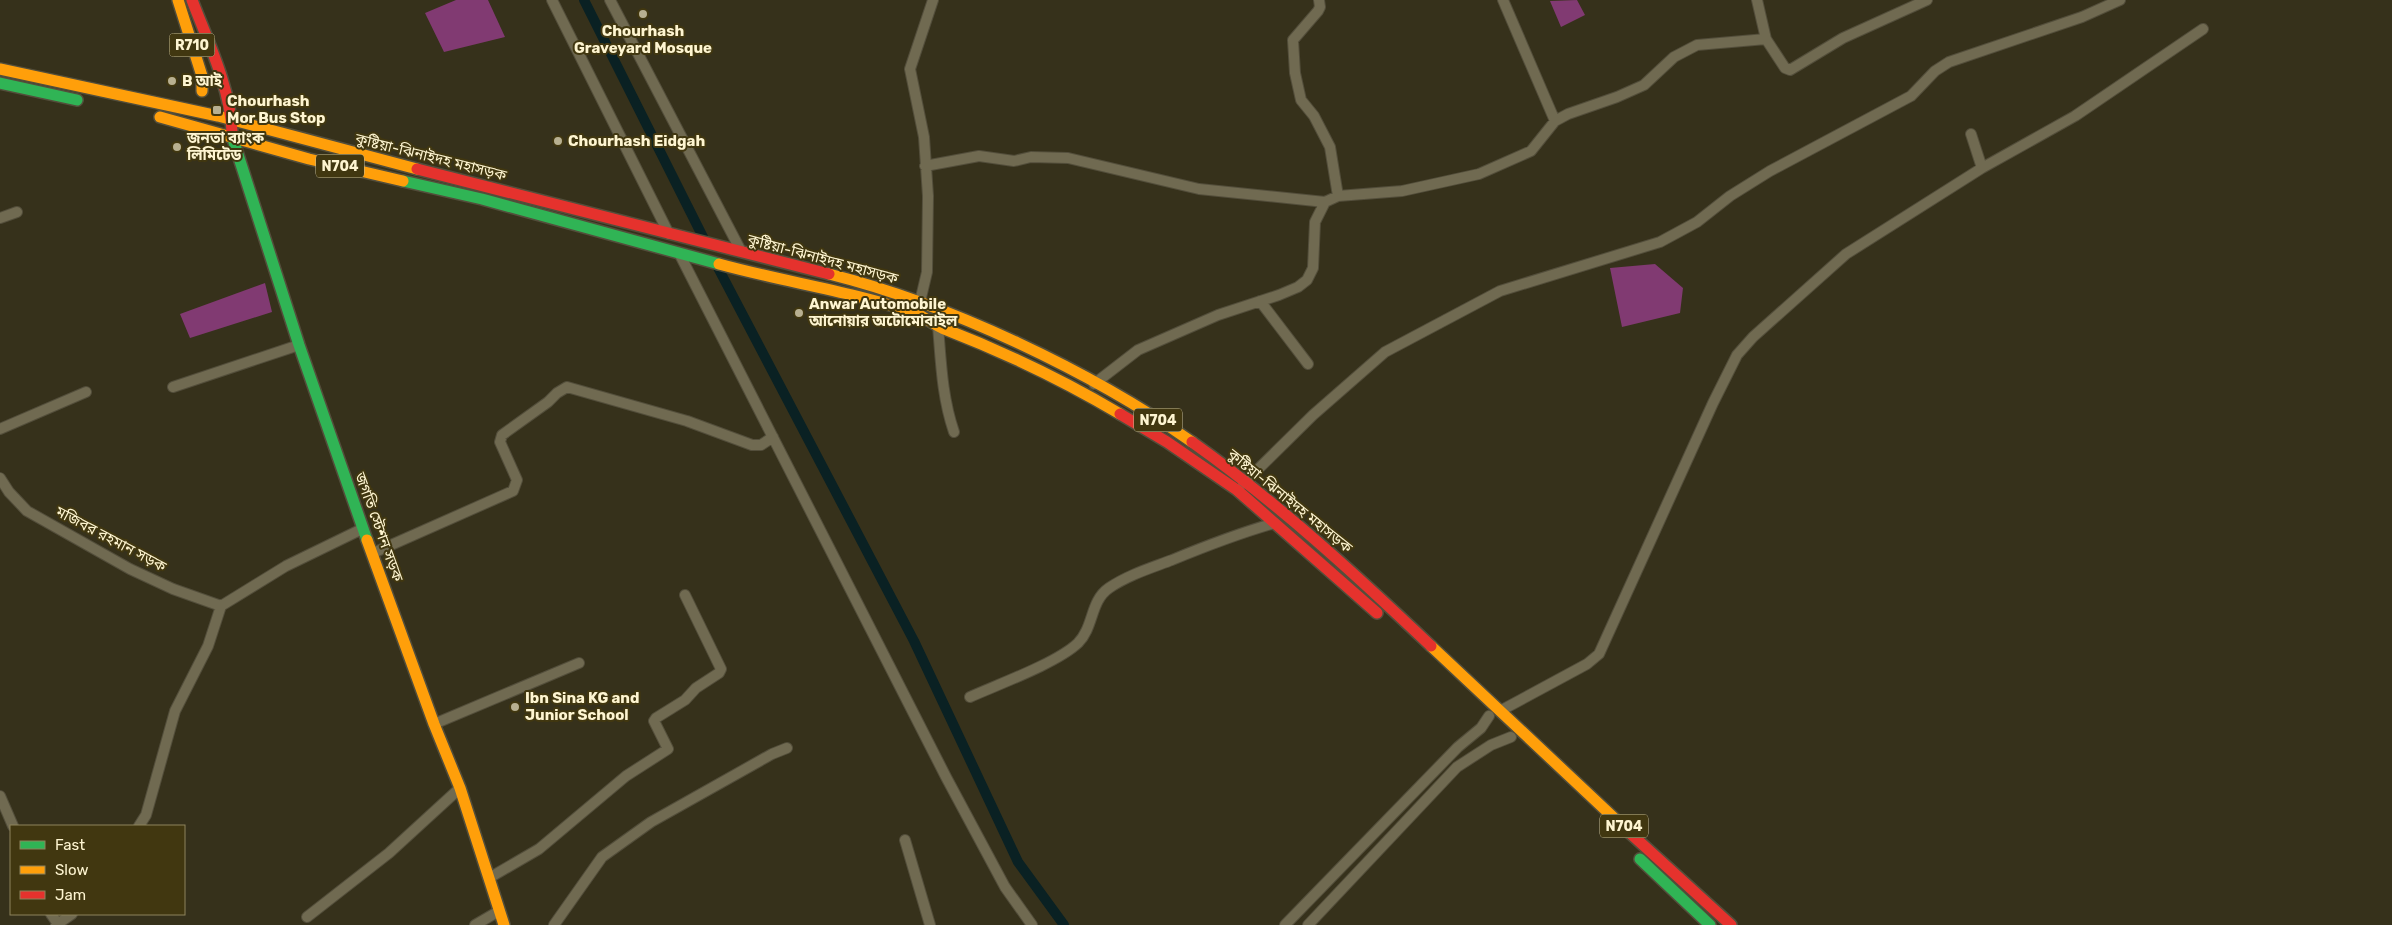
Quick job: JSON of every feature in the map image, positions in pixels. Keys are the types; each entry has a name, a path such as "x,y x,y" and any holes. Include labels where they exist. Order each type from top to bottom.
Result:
{"main road":[{"name":"R710","path":"178,0 202,76 202,91"},
{"name":"R710","path":"192,0 224,88 233,120 232,136"},
{"name":"কুষ্টিয়া-ঝিনাইদহ মহাসড়ক","path":"0,69 233,120 312,143 850,279 920,301 1017,343 1095,382 1193,443 1246,481 1355,574 1502,713 1511,732"},
{"path":"0,83 86,102"},
{"path":"181,122 202,91 224,88"},
{"name":"কুষ্টিয়া-ঝিনাইদহ মহাসড়ক","path":"150,115 232,136 309,159 490,201 747,272 843,294 917,314 938,326 1010,355 1083,392 1184,454 1237,490 1384,619"},
{"name":"জগতি স্টেশন সড়ক","path":"232,136 299,345 362,529 373,553 434,724 460,788 504,925"},
{"path":"490,201 496,188"},
{"path":"1184,454 1193,443"},
{"name":"N704","path":"1454,684 1491,719 1511,732 1731,925"},
{"name":"N704","path":"1511,732 1710,925"}],"street":[{"path":"552,0 946,777 1006,886 1032,925"},
{"path":"610,0 739,252"},
{"path":"917,314 927,272 928,196 924,137 910,69 933,0"},
{"path":"1319,0 1320,7 1318,11 1293,40 1294,73 1301,100 1314,116 1330,147 1338,196"},
{"path":"1503,0 1555,121"},
{"path":"1757,0 1766,39 1785,68 1790,70 1843,38 1927,0"},
{"path":"1237,490 1313,415 1385,352 1416,334 1500,291 1660,242 1697,222 1730,196 1770,171 1911,96 1935,71 1949,62 2082,17 2120,0"},
{"path":"1502,713 1587,664 1599,654 1737,355 1753,338 1846,254 1982,168 2075,116 2203,30"},
{"path":"925,166 979,156 1014,161 1031,157 1068,158 1200,189 1325,202 1338,196 1402,191 1478,174 1531,151 1555,121 1568,114 1644,85 1674,57 1697,45 1766,39"},
{"path":"1971,134 1982,168"},
{"path":"1083,392 1138,350 1218,315 1298,286 1307,280 1313,268 1315,222 1325,202"},
{"path":"0,218 17,212"},
{"path":"1260,301 1308,364"},
{"path":"938,326 942,381 954,432"},
{"path":"173,387 299,345"},
{"path":"373,553 513,491 518,480 500,442 502,435 548,402 557,392 567,388 687,421 752,445 761,445 773,437"},
{"path":"0,429 86,392"},
{"name":"মজিবর রহমান সড়ক","path":"0,478 9,492 27,511 130,569 173,589 221,606"},
{"path":"970,697 1060,656 1079,642 1089,623 1097,599 1110,588 1134,574 1275,522"},
{"path":"140,825 146,815 175,711 208,646 221,606 286,566 362,529"},
{"path":"489,878 539,849 626,776 668,749 654,721 685,700 696,688 719,673 721,669 685,595"},
{"path":"434,724 579,663"},
{"path":"1285,925 1458,747 1491,719"},
{"path":"1308,925 1457,767 1511,732"},
{"path":"554,925 602,857 651,822 772,754 787,748"},
{"path":"307,917 389,853 460,788"},
{"path":"0,796 12,825"},
{"path":"906,840 930,925"},
{"path":"475,925 499,911"},
{"path":"57,924 70,915"}],"shaded area":[{"path":"456,0 488,0 505,37 444,52 425,13"},
{"path":"1577,0 1585,15 1561,27 1550,1"},
{"path":"1655,264 1683,288 1680,313 1622,327 1610,268"},
{"path":"265,283 272,312 190,338 180,314"}],"waterway":[{"path":"584,0 706,243"},
{"path":"715,262 914,641 1018,862 1064,925"}],"traffic: fast":[{"path":"0,83 77,100"},
{"path":"232,136 299,345 367,540"},
{"path":"403,181 482,199 719,264"},
{"path":"1640,859 1710,925"}],"traffic: slow":[{"path":"178,0 202,76 202,91"},
{"path":"0,69 218,116 417,169"},
{"path":"160,117 309,159 403,181"},
{"path":"719,264 867,299 915,313 942,328 1033,367 1120,414"},
{"path":"829,274 922,303 1017,343 1109,390 1192,442"},
{"path":"367,540 434,724 460,788 504,925"},
{"path":"1431,646 1630,833"}],"traffic: jam":[{"path":"192,0 223,81 232,132"},
{"path":"417,169 829,274"},
{"path":"1120,414 1167,442 1237,490 1377,613"},
{"path":"1192,442 1285,514 1345,566 1431,646"},
{"path":"1630,833 1731,925"}],"place":[{"name":"Chourhash Graveyard Mosque","path":"643,14"},
{"name":"B আই","path":"172,81"},
{"name":"Chourhash Mor Bus Stop","path":"217,110"},
{"name":"Chourhash Eidgah","path":"558,141"},
{"name":"জনতা ব্যাংক লিমিটেড","path":"177,147"},
{"name":"Anwar Automobile আনোয়ার অটোমোবাইল","path":"799,313"},
{"name":"Ibn Sina KG and Junior School","path":"515,707"}]}
